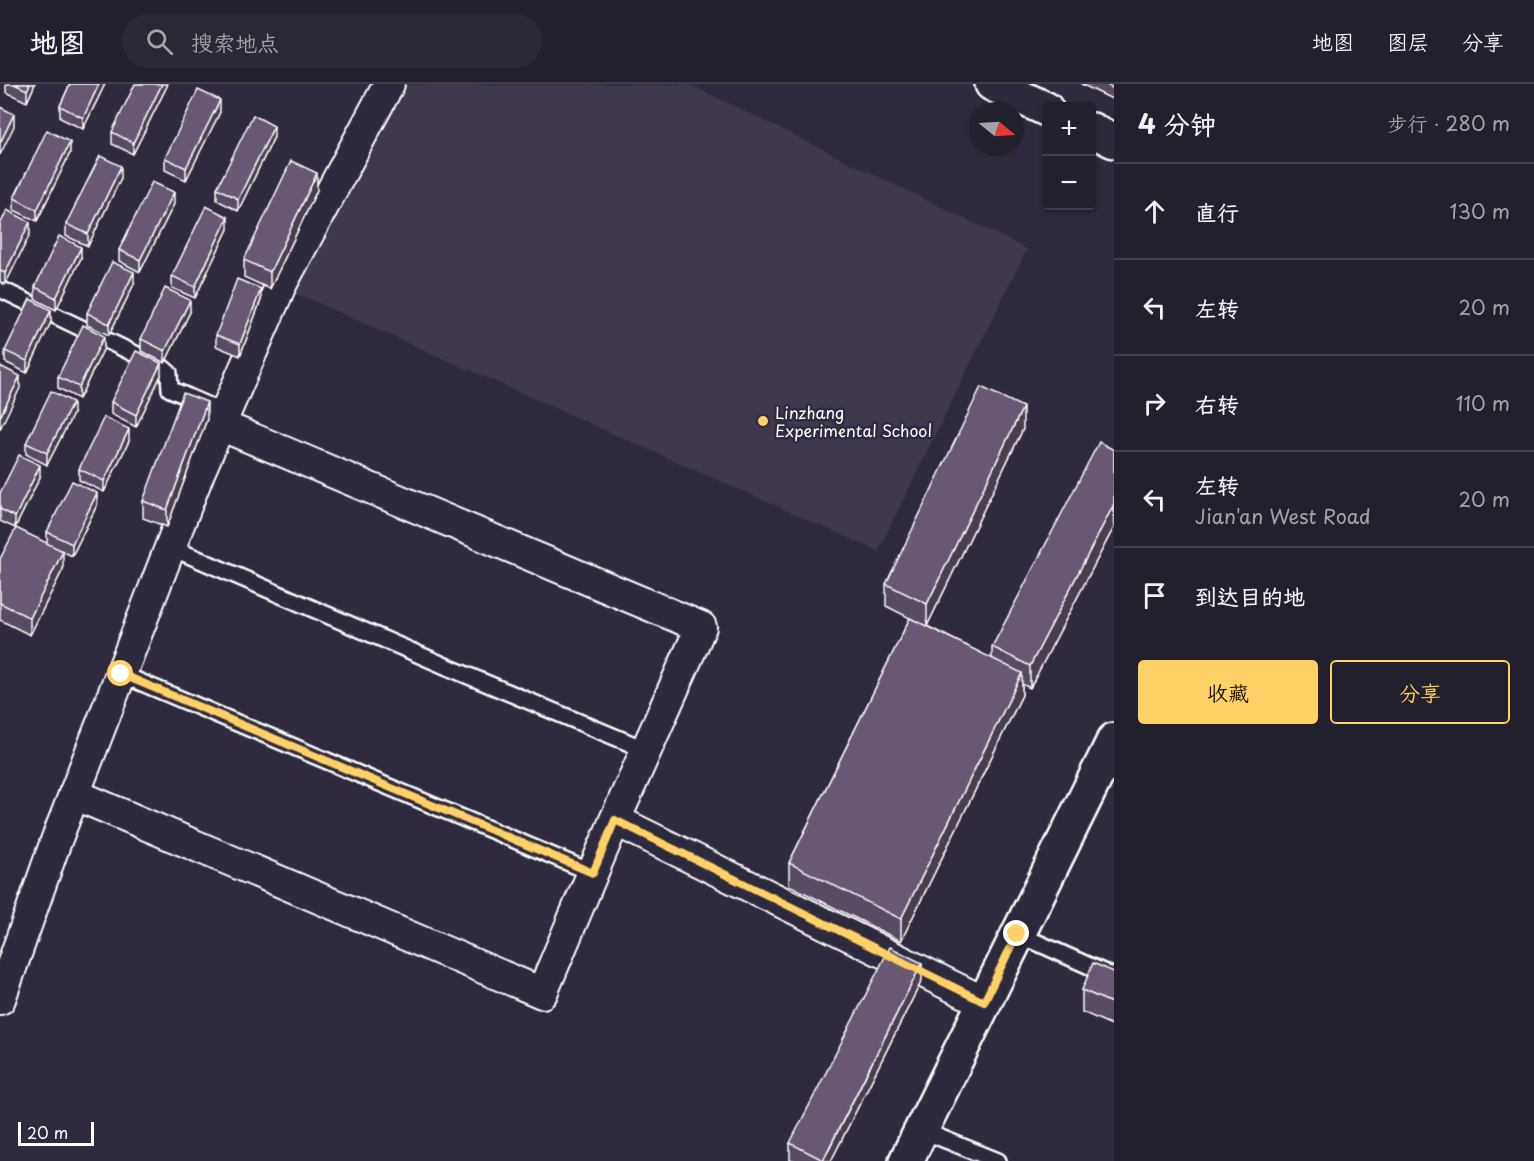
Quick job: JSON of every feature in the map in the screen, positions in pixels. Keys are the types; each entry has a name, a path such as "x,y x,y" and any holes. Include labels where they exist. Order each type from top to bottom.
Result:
{"main road":[{"path":"992,84 1042,107"},
{"path":"1096,132 1114,141"},
{"path":"906,1161 1114,740"}],"street":[{"path":"0,999 74,794 222,419 281,285 389,84"},
{"path":"74,794 543,993 615,820 701,627 222,419"},
{"path":"615,820 984,1002"}],"lane":[{"path":"0,289 162,367 169,373 170,389 222,419"},
{"path":"170,547 646,750"},
{"path":"121,674 593,873"},
{"path":"1017,934 1114,977"},
{"path":"921,1130 998,1161"}],"shaded area":[{"name":"Linzhang Experimental School","path":"397,84 689,84 1027,249 878,551 290,291"}],"building":[{"path":"14,84 30,84 27,90"},
{"path":"70,84 99,84 83,118 60,106"},
{"path":"135,84 162,84 133,143 112,132"},
{"path":"198,90 220,100 186,168 165,158"},
{"path":"0,107 14,114 0,143"},
{"path":"253,115 274,126 238,199 217,188"},
{"path":"47,130 70,142 37,210 14,198"},
{"path":"100,156 121,166 88,234 66,224"},
{"path":"291,161 317,173 270,272 244,260"},
{"path":"152,182 174,192 140,260 119,250"},
{"path":"206,206 228,217 195,287 172,276"},
{"path":"7,210 30,222 5,273 0,271 0,225"},
{"path":"59,236 81,247 56,298 35,287"},
{"path":"112,262 134,272 109,324 87,313"},
{"path":"237,279 261,289 240,344 216,335"},
{"path":"165,288 190,300 165,351 141,339"},
{"path":"30,299 51,310 27,361 5,351"},
{"path":"83,325 104,336 79,387 58,377"},
{"path":"136,351 161,363 136,415 111,402"},
{"path":"0,366 20,376 0,417"},
{"path":"981,387 1023,407 927,604 886,584"},
{"path":"51,391 73,402 47,453 26,443"},
{"path":"183,393 207,402 167,510 143,501"},
{"path":"104,417 129,429 104,481 79,469"},
{"path":"1099,442 1114,450 1114,504 1030,666 992,647"},
{"path":"19,455 40,465 15,517 0,509 0,493"},
{"path":"72,481 97,493 72,544 47,532"},
{"path":"16,528 63,551 30,618 0,603 0,559"},
{"path":"910,618 1022,673 901,919 789,863"},
{"path":"890,947 922,963 823,1160 790,1143"},
{"path":"1093,963 1114,972 1114,1004 1082,990"}],"place":[{"name":"Linzhang Experimental School","path":"763,421"}],"route":[{"path":"121,674 593,873 615,820 984,1002 1017,934"}]}
